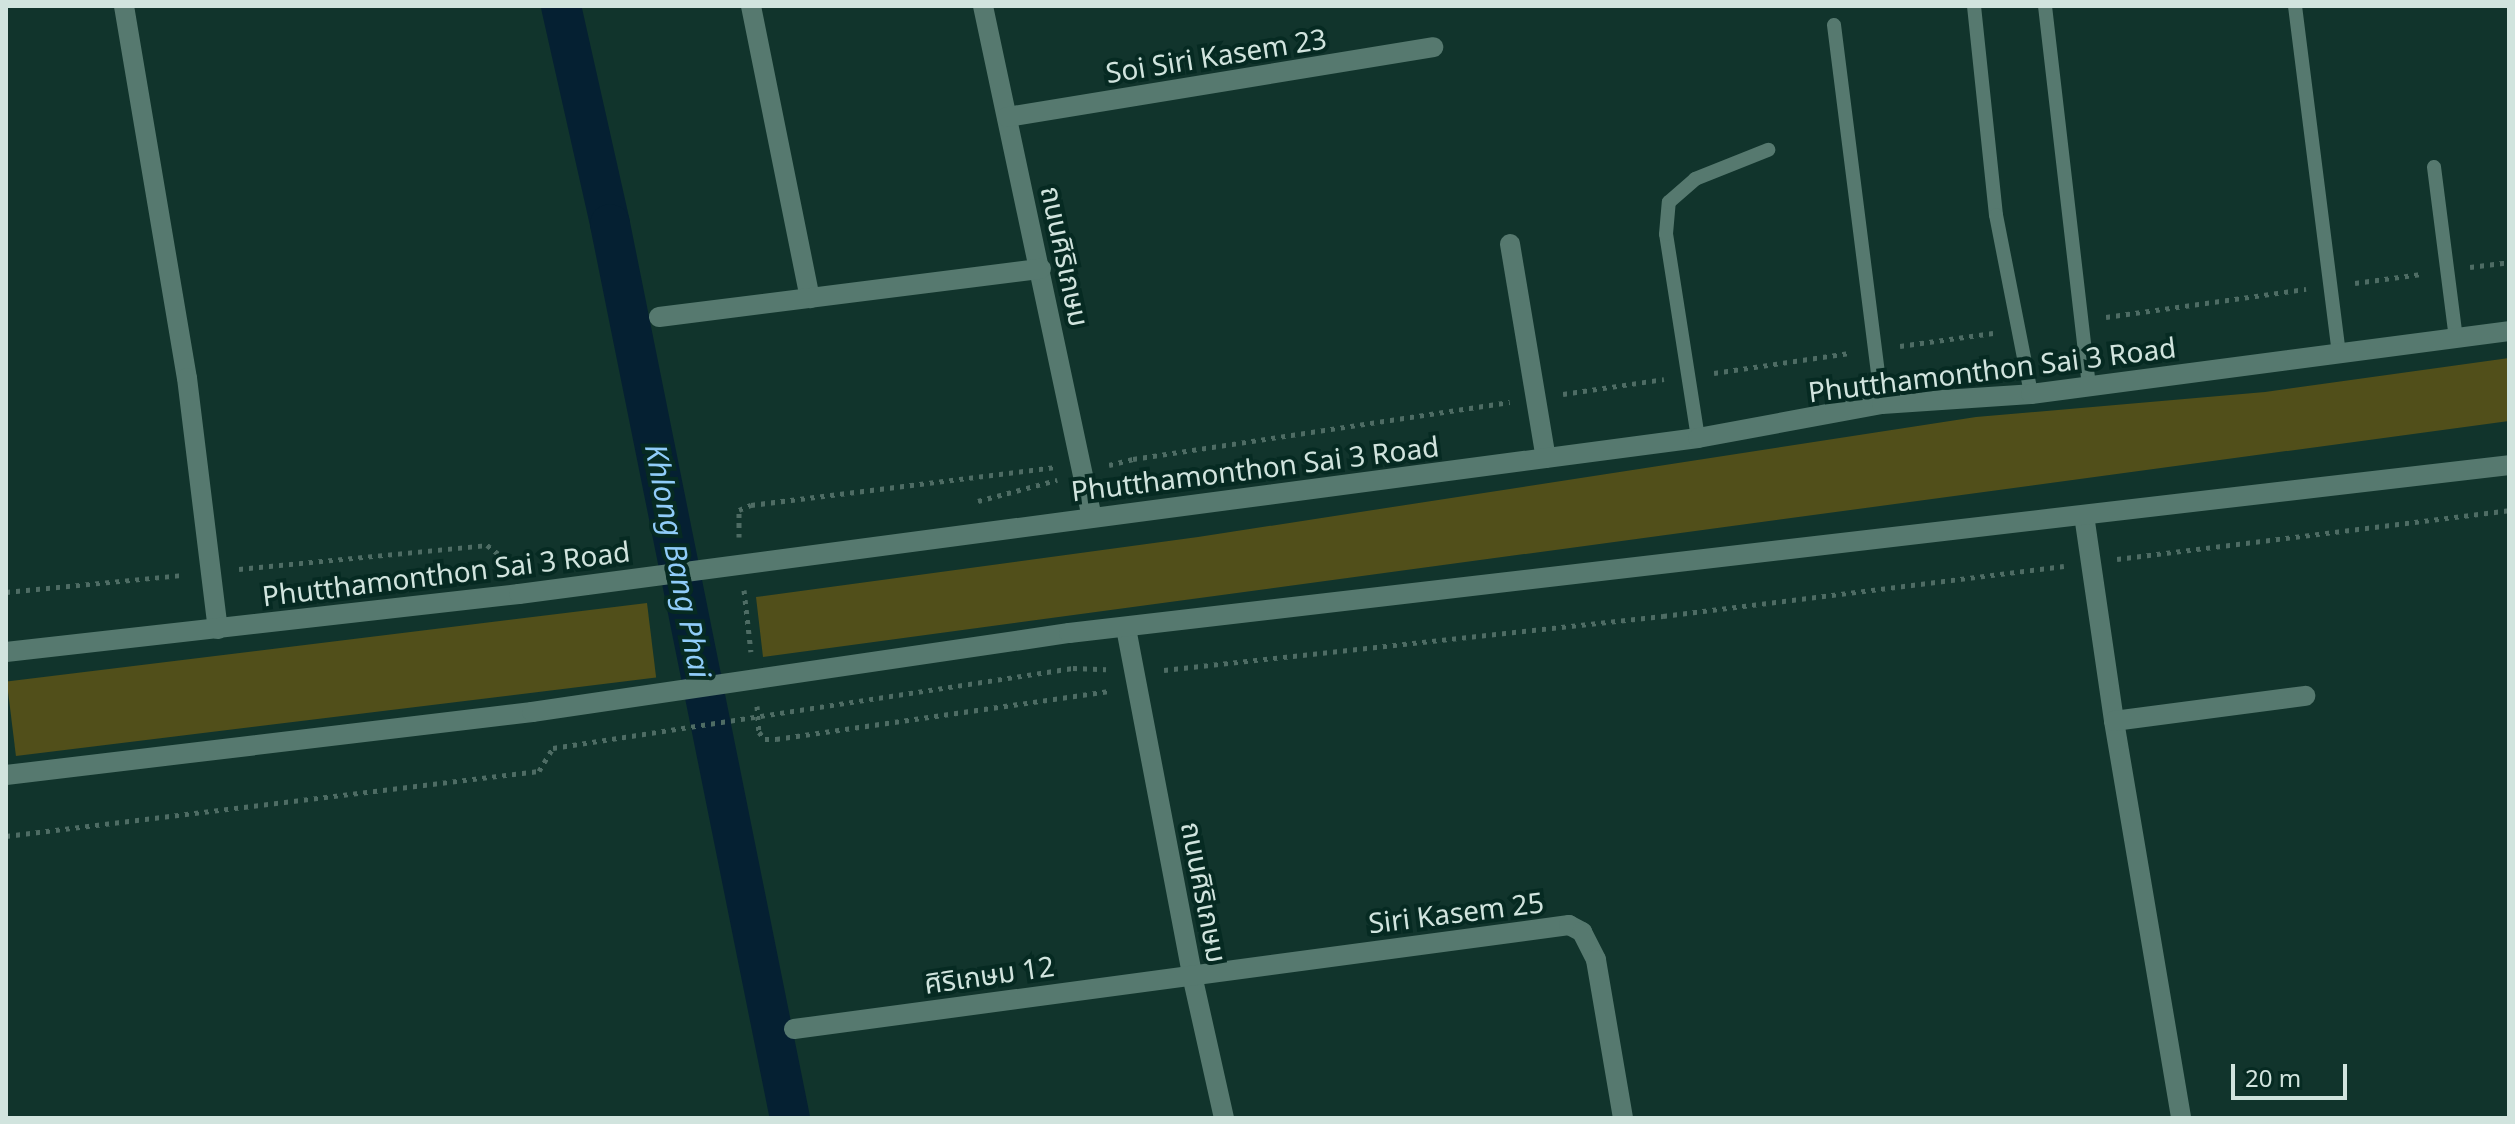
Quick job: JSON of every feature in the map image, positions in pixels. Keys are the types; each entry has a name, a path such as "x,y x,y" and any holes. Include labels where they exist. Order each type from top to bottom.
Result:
{"main road":[{"path":"124,6 187,378 218,629"},
{"path":"751,6 810,298"},
{"name":"ถนนศิริเกษม","path":"983,6 1092,518"},
{"name":"Soi Siri Kasem 23","path":"1007,117 1433,47"},
{"path":"1510,244 1546,458"},
{"path":"659,317 1041,269"},
{"name":"Phutthamonthon Sai 3 Road","path":"6,652 519,594 1698,438 1882,404 2031,394 2509,331"},
{"path":"6,775 532,712 1069,633 2509,465"},
{"path":"2084,515 2114,721 2181,1118"},
{"name":"ถนนศิริเกษม","path":"1126,628 1192,975 1224,1118"},
{"path":"2114,721 2305,696"},
{"name":"Siri Kasem 25","path":"1192,975 1569,925 1582,932 1596,960 1623,1118"},
{"name":"ศิริเกษม 12","path":"794,1029 1192,975"}],"lane":[{"path":"1974,6 1996,215 2031,394"},
{"path":"2045,6 2089,386"},
{"path":"2295,6 2339,353"},
{"path":"1834,25 1882,404"},
{"path":"1698,438 1666,234 1669,202 1695,179 1768,150"},
{"path":"2434,167 2456,338"}],"path":[{"path":"2082,320 2509,262"},
{"path":"740,551 736,518 739,510 751,505 1083,468 1536,398 2018,329"},
{"path":"972,502 1083,468"},
{"path":"1204,668 1663,616 2509,510"},
{"path":"6,592 487,545 516,567"},
{"path":"743,581 751,657"},
{"path":"6,836 539,771 553,748 1073,668"},
{"path":"756,702 759,732 765,739 776,739 1137,687"}],"shaded area":[{"path":"2509,358 2509,421 763,657 756,597 1198,537 1976,417 2265,392"},
{"path":"647,603 656,677 16,756 7,682"}],"waterway":[{"name":"Khlong Bang Phai","path":"561,6 610,224 790,1118"}]}
